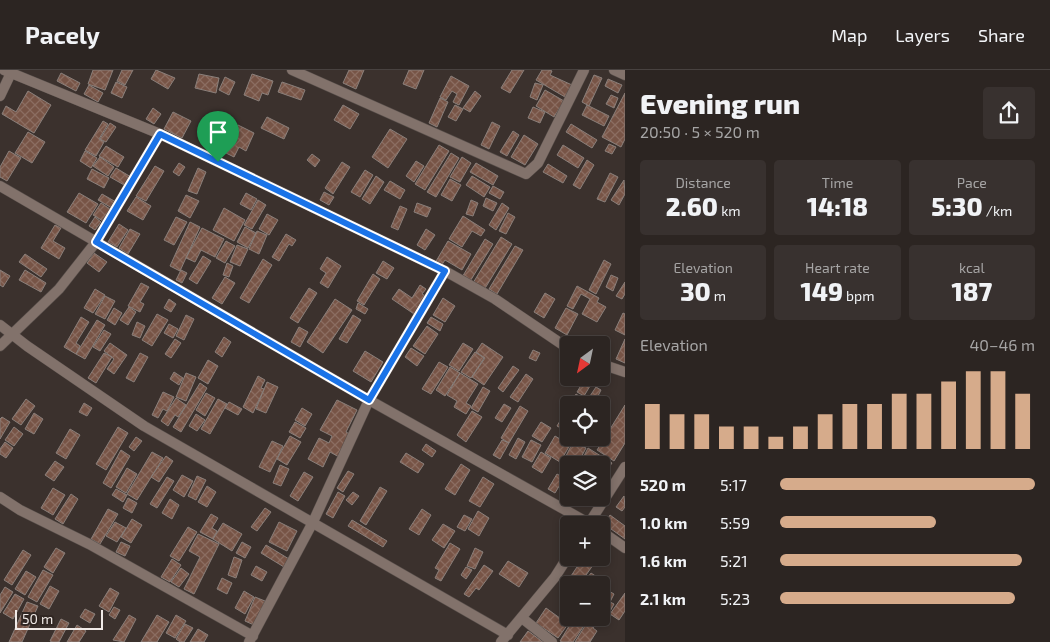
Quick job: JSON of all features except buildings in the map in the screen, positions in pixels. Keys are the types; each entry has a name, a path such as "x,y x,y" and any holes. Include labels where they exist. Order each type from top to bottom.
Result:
{"street":[{"path":"292,70 526,174 538,163 584,70"},
{"path":"614,70 625,75"},
{"path":"0,96 8,71 160,134 445,271 495,299 560,343"},
{"path":"0,346 59,289 96,242 160,134"},
{"path":"0,186 369,400 576,516"},
{"path":"0,497 20,510 89,544 251,639 313,522 369,400 445,271"},
{"path":"0,324 27,346 144,426 313,522 504,638 522,618 561,566"},
{"path":"610,367 625,372"},
{"path":"595,516 625,467"},
{"path":"610,537 625,548"},
{"path":"522,618 552,642"}],"route":[{"path":"160,134 218,162 445,271 369,400 96,242 160,134"}]}
